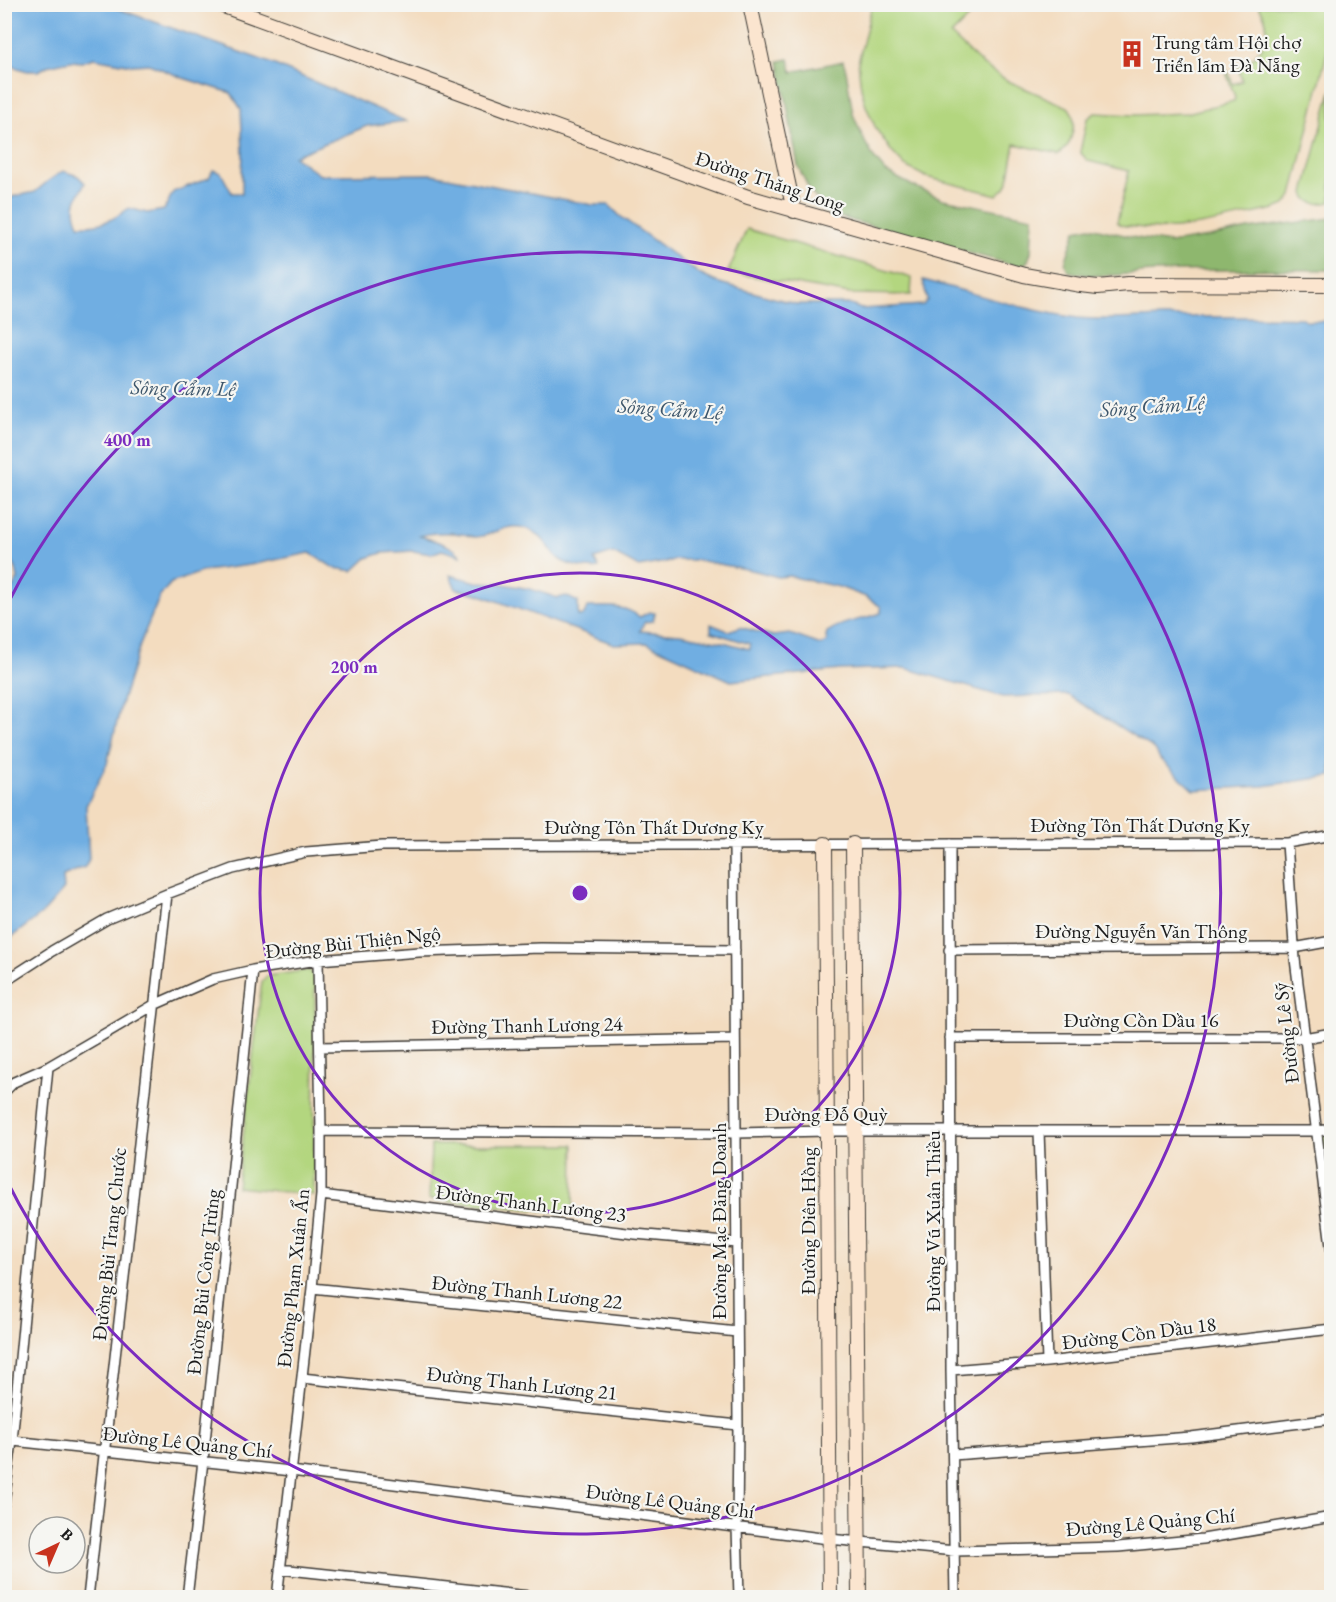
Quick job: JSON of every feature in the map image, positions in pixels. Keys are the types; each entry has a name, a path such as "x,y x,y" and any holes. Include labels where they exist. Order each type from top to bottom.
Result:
{"street":[{"name":"Đường Thăng Long","path":"218,4 748,197 1024,275 1098,287 1128,284 1332,285"},
{"path":"750,4 794,211"},
{"name":"Đường Tôn Thất Dương Kỵ","path":"4,981 107,919 233,869 306,852 382,846 1287,843 1332,834"},
{"name":"Đường Lê Sỹ","path":"1287,843 1294,948 1332,1254"},
{"name":"Đường Diên Hồng","path":"825,844 830,1598"},
{"path":"854,844 859,1598"},
{"name":"Đường Vũ Xuân Thiều","path":"950,844 951,1370 955,1598"},
{"name":"Đường Mạc Đăng Doanh","path":"734,845 739,1598"},
{"name":"Đường Bùi Trang Chước","path":"88,1598 167,894"},
{"name":"Đường Nguyễn Văn Thông","path":"949,950 1294,948 1332,941"},
{"name":"Đường Bùi Thiện Ngộ","path":"4,1092 14,1082 48,1067 154,1005 213,980 253,970 318,960 419,952 541,948 735,950"},
{"name":"Đường Phạm Xuân Ẩn","path":"277,1598 321,1195 318,960"},
{"name":"Đường Bùi Công Trừng","path":"187,1598 253,970"},
{"name":"Đường Cồn Dầu 16","path":"950,1038 1304,1038 1332,1033"},
{"name":"Đường Thanh Lương 24","path":"320,1047 735,1039"},
{"path":"4,1503 8,1441 48,1067"},
{"name":"Đường Đỗ Quỳ","path":"321,1131 736,1133 1317,1131 1332,1129"},
{"path":"1040,1131 1047,1362"},
{"name":"Đường Thanh Lương 23","path":"321,1195 635,1234 737,1243"},
{"name":"Đường Thanh Lương 22","path":"312,1288 737,1332"},
{"name":"Đường Cồn Dầu 18","path":"951,1370 1047,1362 1332,1329"},
{"name":"Đường Thanh Lương 21","path":"302,1378 738,1425"},
{"path":"953,1455 1191,1437 1332,1419"},
{"name":"Đường Lê Quảng Chí","path":"8,1441 291,1471 830,1539 955,1551 1118,1546 1203,1539 1332,1517"},
{"path":"280,1569 548,1598"}],"green space":[{"path":"872,5 969,5 974,12 951,35 983,65 1008,81 1068,107 1073,118 1073,125 1070,139 1064,150 1059,154 1015,144 1008,181 1005,188 997,195 926,177 905,166 876,129 861,88 858,63"},
{"path":"1258,5 1331,5 1331,36 1292,196 1285,205 1275,209 1187,227 1152,229 1119,224 1117,222 1129,171 1088,161 1080,152 1087,119 1095,113 1134,115 1187,113 1234,101 1235,97 1226,72 1228,71 1233,84 1242,81 1238,67 1255,56 1265,41 1266,24"},
{"path":"789,59 792,72 843,61 853,114 874,158 886,172 943,199 1033,217 1031,252 1028,261 1020,267 829,214 810,191 798,166 779,61"},
{"path":"1331,91 1331,202 1315,203 1308,200 1304,193"},
{"path":"1331,218 1331,270 1199,270 1100,276 1068,271 1065,263 1076,230 1090,227 1170,243 1248,229"},
{"path":"747,229 912,278 911,295 850,294 728,272"},
{"path":"309,970 315,976 314,1195 237,1187 262,981 267,976"},
{"path":"1331,1129 1331,1254 1317,1131"},
{"path":"431,1145 574,1145 573,1214 429,1199"}],"water":[{"name":"Sông Cẩm Lệ","path":"5,4 107,5 268,62 406,121 367,126 294,156 320,175 432,174 593,205 609,205 620,216 701,275 716,282 796,304 848,304 861,309 923,305 927,300 923,280 1020,306 1078,318 1232,317 1303,318 1307,321 1331,321 1331,776 1264,786 1194,790 1160,759 1155,749 1068,695 1003,697 905,668 841,670 731,681 647,643 614,644 478,594 456,589 450,575 477,582 530,589 558,598 566,596 578,602 578,616 584,615 587,607 621,608 640,617 649,612 655,613 653,621 645,622 640,631 680,634 750,649 750,644 711,632 711,624 728,631 740,627 773,636 790,634 821,645 827,642 827,632 833,628 881,613 881,607 866,597 839,587 697,560 677,560 639,567 613,553 594,559 599,568 576,566 559,559 543,540 525,528 510,527 475,537 451,533 430,534 420,536 448,546 461,556 442,550 431,554 413,551 382,553 367,558 353,571 334,568 310,553 204,571 171,583 160,596 142,639 122,701 107,764 86,806 89,859 85,867 63,876 64,889 43,913 5,942 4,601 18,579 16,569 4,546 5,201 7,198 35,192 63,171 78,176 85,183 76,203 75,213 79,225 93,225 111,219 129,208 147,213 164,210 173,192 209,178 213,170 221,173 232,193 242,193 243,155 241,109 231,93 183,78 149,64 132,65 94,58 82,62 70,61 47,66 39,71 27,71 5,64"}],"place":[{"name":"Trung tâm Hội chợ Triển lãm Đà Nẵng","path":"1132,54"}]}
